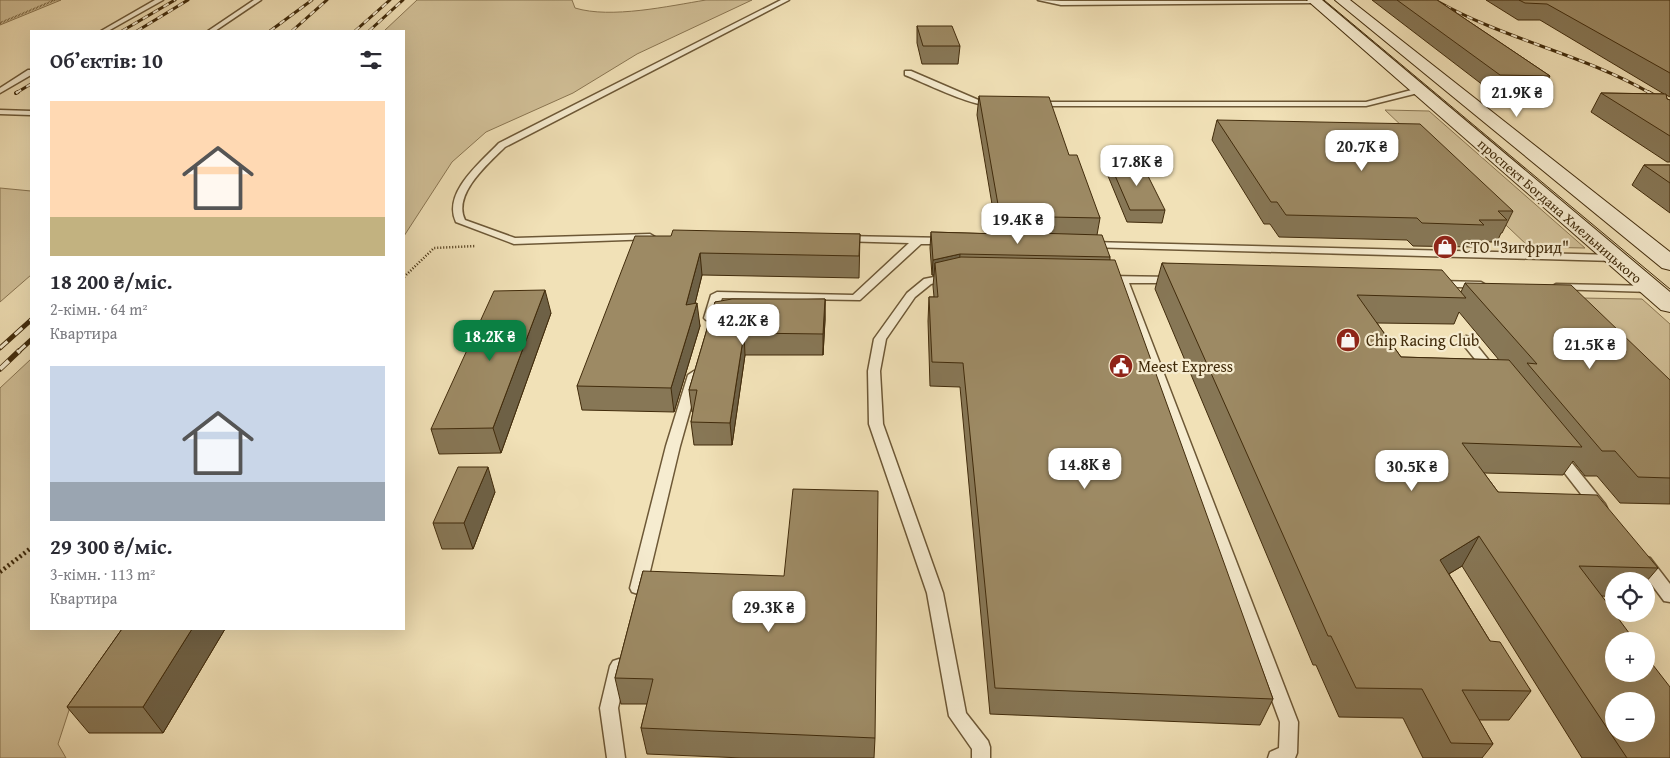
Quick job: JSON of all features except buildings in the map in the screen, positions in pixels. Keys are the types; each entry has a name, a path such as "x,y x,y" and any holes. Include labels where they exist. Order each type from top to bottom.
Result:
{"main road":[{"name":"проспект Богдана Хмельницького","path":"1314,0 1670,305"},
{"name":"проспект Богдана Хмельницького","path":"1342,0 1670,263"}],"lane":[{"path":"106,30 160,0"},
{"path":"213,30 258,0"},
{"path":"664,237 514,241 473,228 461,222 457,214 460,197 469,179 502,145 786,0"},
{"path":"1041,0 1061,3 1314,0"},
{"path":"0,91 30,73"},
{"path":"908,73 982,104 1001,104"},
{"path":"1031,104 1366,104 1419,90"},
{"path":"0,112 30,113"},
{"path":"831,239 958,242"},
{"path":"706,333 717,295 856,298 918,241"},
{"path":"1078,245 1615,258"},
{"path":"959,276 928,282 911,295 880,339 874,371 876,424 935,593 958,716 982,746 981,758"},
{"path":"1094,279 1182,280"},
{"path":"1123,280 1289,722 1288,753 1277,758"},
{"path":"1424,284 1490,286"},
{"path":"1544,286 1651,289"},
{"path":"1466,340 1497,378"},
{"path":"635,601 674,446 698,361"},
{"path":"1546,440 1608,518"},
{"path":"1633,549 1670,596"},
{"path":"616,758 609,708 623,650"}],"path":[{"path":"0,22 55,0"},
{"path":"405,276 434,248 487,246 514,241"},
{"path":"0,572 30,549"}],"shaded area":[{"path":"0,0 61,0 0,25"},
{"path":"417,0 572,0 575,8 589,11 623,12 706,0 752,0 637,54 573,93 486,132 452,162 405,234 405,30 385,30"},
{"path":"1385,110 1429,111 1585,248 1529,247"},
{"path":"0,188 30,191 30,276 0,302"},
{"path":"1580,298 1642,299 1670,324 1670,383"},
{"path":"30,360 30,630 125,630 73,698 58,744 66,758 0,758 0,388"}],"tram line":[{"path":"1324,0 1670,289"}],"railway":[{"path":"124,30 175,0"},
{"path":"139,30 188,0"},
{"path":"271,30 312,0"},
{"path":"293,30 327,0"},
{"path":"356,30 390,0"},
{"path":"370,30 403,0"},
{"path":"1435,0 1488,26 1624,79 1650,93"},
{"path":"18,92 16,93 30,85"},
{"path":"1648,92 1670,104"},
{"path":"0,348 30,321"},
{"path":"18,352 30,341"},
{"path":"0,369 19,351"}],"place":[{"name":"СТО \"Зигфрид\"","path":"1445,247"},
{"name":"Chip Racing Club","path":"1348,340"},
{"name":"Meest Express","path":"1121,366"}]}
